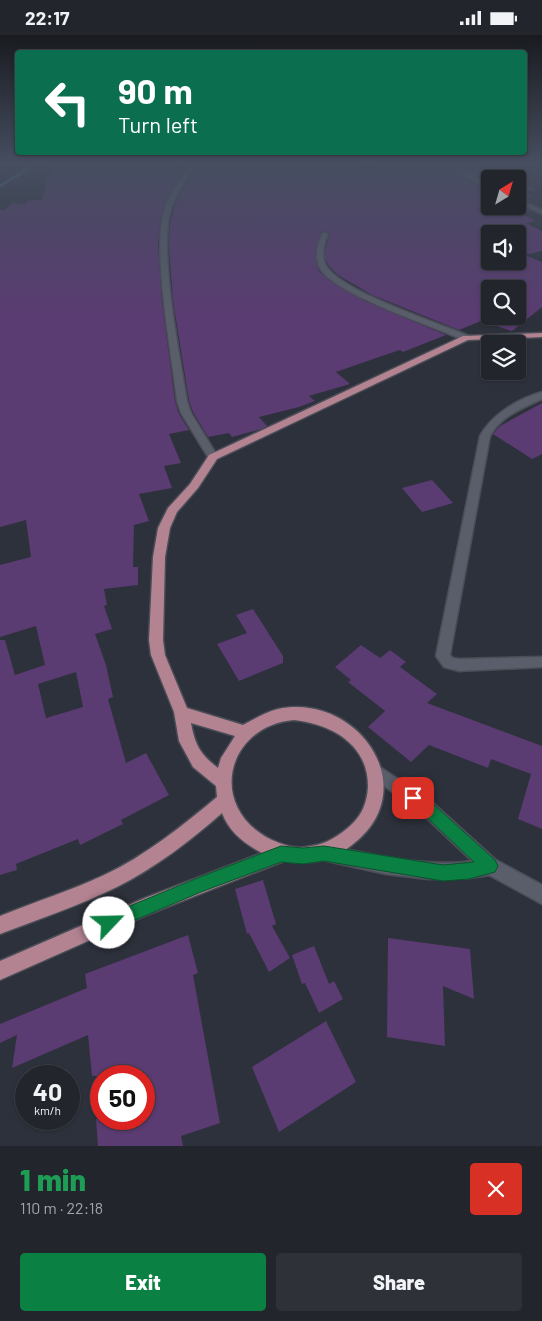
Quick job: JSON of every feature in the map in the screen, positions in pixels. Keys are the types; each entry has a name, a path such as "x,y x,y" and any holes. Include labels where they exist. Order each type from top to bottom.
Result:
{"main road":[{"path":"222,781 198,762 188,741 181,712 158,655 156,640 160,545 164,528 172,511 194,486 214,457 466,338 489,336 515,338 542,335"},
{"path":"181,712 198,719 246,732"},
{"path":"300,714 320,717 338,725 354,736 366,752 374,770 376,795 368,820 350,840 324,853 303,856 281,854 256,842 236,824 224,801 222,781 225,763 233,746 246,732 262,721 280,715 300,714"},
{"path":"0,925 110,881 140,865 184,835 224,801"},
{"path":"0,971 145,907 281,854"}],"street":[{"path":"166,217 164,227 166,280 182,401 186,413 214,457"},
{"path":"325,233 321,243 320,255 324,270 342,285 466,338"},
{"path":"542,395 495,421 485,436 443,657 449,663 458,665 542,662"},
{"path":"374,770 426,807 490,866 542,895"},
{"path":"324,853 443,873 469,871 490,866"}],"building":[{"path":"0,217 161,217 158,245 162,301 175,401 179,414 189,430 169,434 181,463 164,466 172,488 139,494 149,521 134,525 133,567 138,567 138,585 104,589 107,605 104,606 112,629 95,634 106,665 113,697 108,699 126,763 146,753 169,795 121,820 123,824 80,845 78,839 16,864 17,870 0,875 0,640 5,640 15,675 45,665 36,626 0,637 0,565 31,557 26,520 0,527","holes":["76,672 83,707 46,718 38,684"]},
{"path":"172,217 528,217 536,221 526,223 542,231 542,251 526,255 526,225 481,225 481,270 526,270 526,255 542,262 542,307 526,320 526,280 481,280 481,321 459,330 372,295 338,275 325,259 325,251 330,233 322,231 316,246 316,261 319,271 330,281 365,301 446,335 403,352 400,350 336,372 350,384 309,396 315,401 299,407 259,417 267,426 261,429 232,437 229,433 208,437 193,412 189,401 173,301 169,246"},
{"path":"493,325 520,325 512,331"},
{"path":"542,403 542,454 532,459 493,434 500,426"},
{"path":"432,480 453,503 422,512 402,488"},
{"path":"253,609 283,656 283,663 239,681 217,644 247,633 236,615"},
{"path":"361,645 380,658 390,650 406,662 400,667 437,694 427,703 542,746 542,829 518,819 531,774 491,759 488,768 429,745 411,762 368,727 385,711 348,682 351,680 335,667"},
{"path":"263,880 276,924 272,926 290,958 269,972 249,933 247,934 235,889"},
{"path":"188,935 198,973 193,975 220,1123 181,1136 183,1146 98,1146 97,1130 155,1130 155,1065 91,1065 88,1035 15,1065 12,1068 17,1035 0,1043 0,1024 87,988 85,974"},
{"path":"388,938 470,949 474,999 443,986 445,1046 387,1037"},
{"path":"314,946 329,984 334,981 343,999 319,1013 305,983 302,984 292,955"},
{"path":"326,1021 356,1082 279,1132 252,1067"}],"route":[{"path":"109,923 281,854 303,856 324,853 443,873 469,871 490,866 426,807 413,798"}]}
